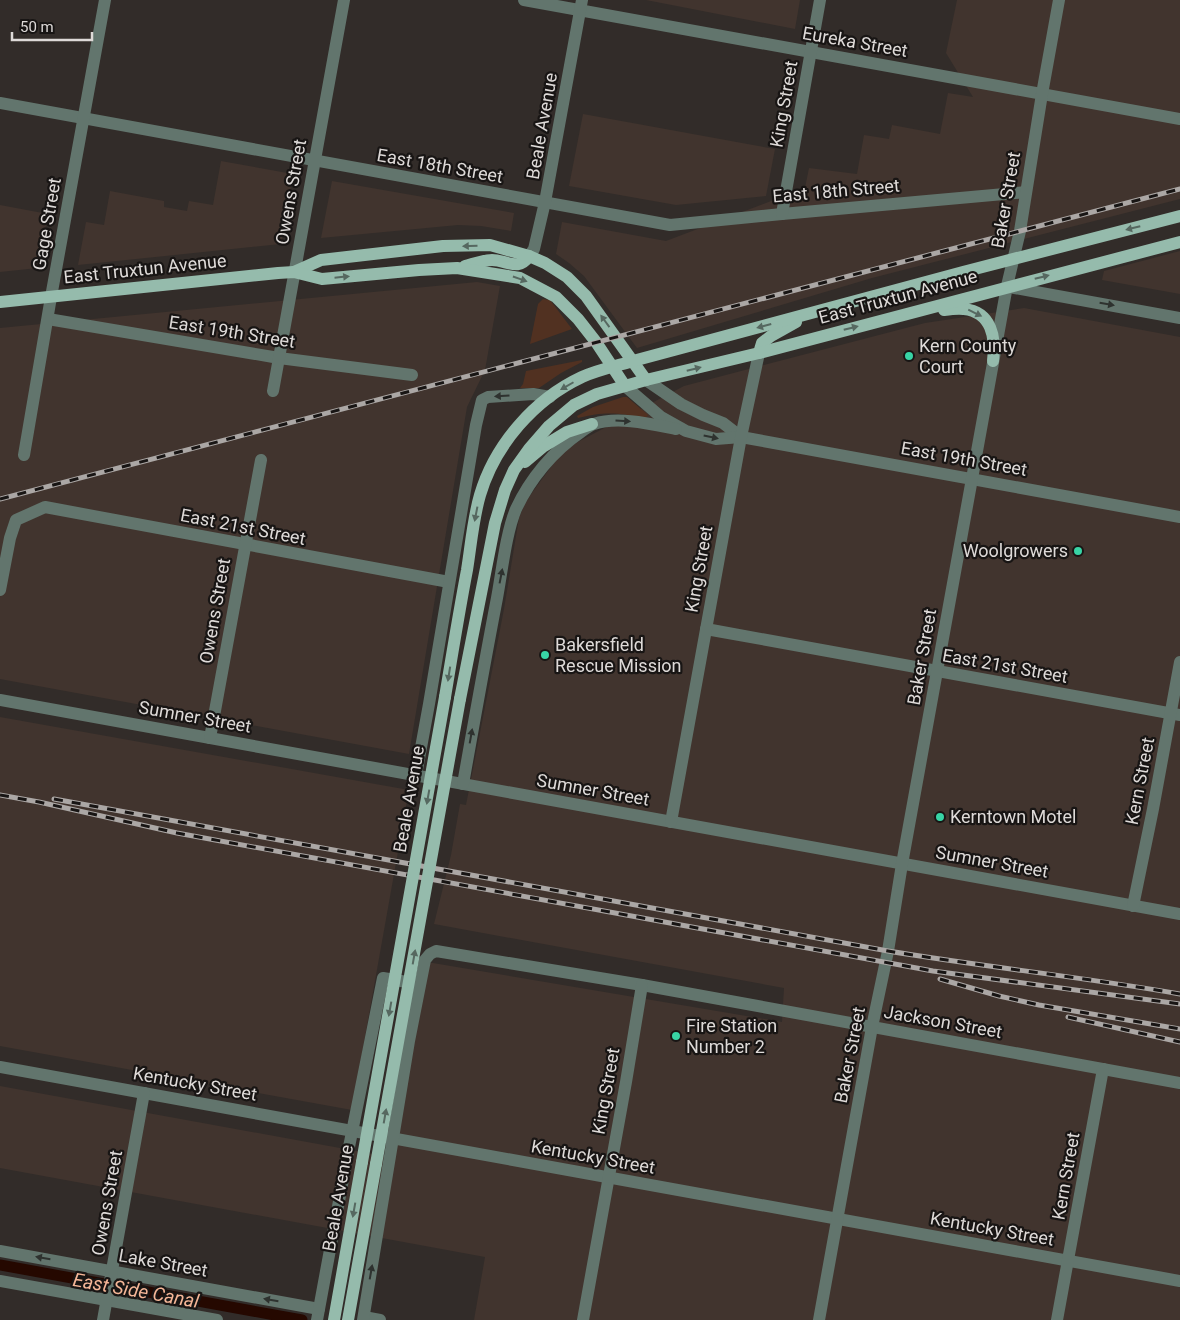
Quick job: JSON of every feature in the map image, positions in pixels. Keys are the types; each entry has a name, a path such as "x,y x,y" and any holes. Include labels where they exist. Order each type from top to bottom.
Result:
{"main road":[{"name":"East Truxtun Avenue","path":"633,361 1014,258 1180,216"},
{"name":"East Truxtun Avenue","path":"0,302 294,272 321,260 443,246 490,245 529,256 568,277 586,296 646,380 1180,242"},
{"path":"457,268 493,260 516,265 526,262 529,256"},
{"name":"East Truxtun Avenue","path":"294,272 322,279 457,268 520,278 556,297 578,319 596,342 625,386"},
{"path":"910,313 959,308 972,310 986,321 992,332 995,348 993,361"},
{"path":"760,352 762,343 771,336 816,312"},
{"name":"Beale Avenue","path":"334,1320 475,520 484,485 494,463 512,434 525,419 550,397 583,377 633,361"},
{"name":"Beale Avenue","path":"348,1320 460,699 495,523 502,499 520,460 539,436 557,418 583,400 597,394 646,380"},
{"path":"513,472 544,446 567,432 592,424"}],"street":[{"name":"Gage Street","path":"24,455 106,0"},
{"name":"Owens Street","path":"274,391 344,0"},
{"name":"Eureka Street","path":"524,0 581,5 811,52 1180,119"},
{"name":"King Street","path":"782,214 820,0"},
{"name":"Baker Street","path":"819,1320 872,1027 888,951 993,361 1026,192 1059,0"},
{"name":"Beale Avenue","path":"529,256 534,250 545,202 581,5"},
{"name":"East 18th Street","path":"0,103 670,225 1026,192"},
{"path":"1007,286 1180,318"},
{"name":"East 19th Street","path":"48,319 279,358 412,375"},
{"name":"King Street","path":"671,822 741,437 760,352"},
{"name":"East 19th Street","path":"646,380 681,404 702,415 723,422 741,437"},
{"name":"East 19th Street","path":"625,386 661,416 686,431 716,439 741,437 1180,517"},
{"path":"416,776 476,425 482,400 488,397 533,394 550,397"},
{"path":"463,784 508,538 516,511 534,477 571,439 592,424 622,421 652,424 686,431"},
{"name":"Owens Street","path":"210,738 261,460"},
{"name":"East 21st Street","path":"0,590 10,538 16,520 45,507 449,582"},
{"name":"East 21st Street","path":"706,629 1175,715"},
{"name":"Kern Street","path":"1133,906 1153,808 1175,715 1180,662"},
{"name":"Sumner Street","path":"0,700 1180,914"},
{"name":"Jackson Street","path":"363,1318 420,985 425,960 436,951 642,985 1180,1083"},
{"path":"318,1315 383,978 420,985"},
{"name":"King Street","path":"583,1320 642,985"},
{"name":"Kentucky Street","path":"0,1067 1180,1281"},
{"name":"Kern Street","path":"1057,1320 1103,1069"},
{"name":"Owens Street","path":"103,1320 144,1093"},
{"name":"Lake Street","path":"0,1251 112,1271 318,1315"},
{"path":"0,1280 217,1320"},
{"path":"363,1318 380,1320"}],"shaded area":[{"path":"646,0 800,0 795,29"},
{"path":"957,0 1180,0 1180,199 872,278 637,348 584,276 556,254 562,222 666,241 805,188 809,168 857,174 864,135 889,139 892,125 940,134 948,93 973,97 946,53"},
{"path":"583,114 775,149 766,196 676,205 569,186"},
{"path":"221,161 293,174 281,244 78,265 86,222 104,225 110,191 164,201 164,207 187,211 189,201 213,205"},
{"path":"332,181 514,213 511,231 481,226 458,225 321,238"},
{"path":"0,205 48,214 38,268 0,272"},
{"path":"1180,251 1180,294 1102,280 1104,271"},
{"path":"477,282 500,286 485,370 467,407 409,754 0,679 0,328"},
{"path":"543,299 550,300 572,329 530,344 538,304"},
{"path":"1024,308 1180,337 1180,1320 474,1320 485,1257 0,1168 0,1086 389,1157 427,962 782,1022 784,988 434,924 451,855 460,804 466,805 504,609 519,518 525,503 559,456 574,444 684,386 925,323"},
{"path":"582,360 582,362 539,388 520,388 526,371"},
{"path":"627,397 648,415 646,418 612,414 596,414 578,418 577,416 593,407"},
{"path":"0,717 409,790 352,1110 0,1046"}],"waterway":[{"name":"East Side Canal","path":"0,1265 302,1320"}],"railway":[{"path":"0,499 1180,189"},
{"path":"0,795 177,833 933,971 1180,1004"},
{"path":"54,799 888,951 1180,994"},
{"path":"940,979 1039,1005 1180,1029"},
{"path":"1068,1017 1180,1042"}],"place":[{"name":"Kern County Court","path":"909,356"},
{"name":"Woolgrowers","path":"1078,551"},
{"name":"Bakersfield Rescue Mission","path":"545,655"},
{"name":"Kerntown Motel","path":"940,817"},
{"name":"Fire Station Number 2","path":"676,1036"}]}
